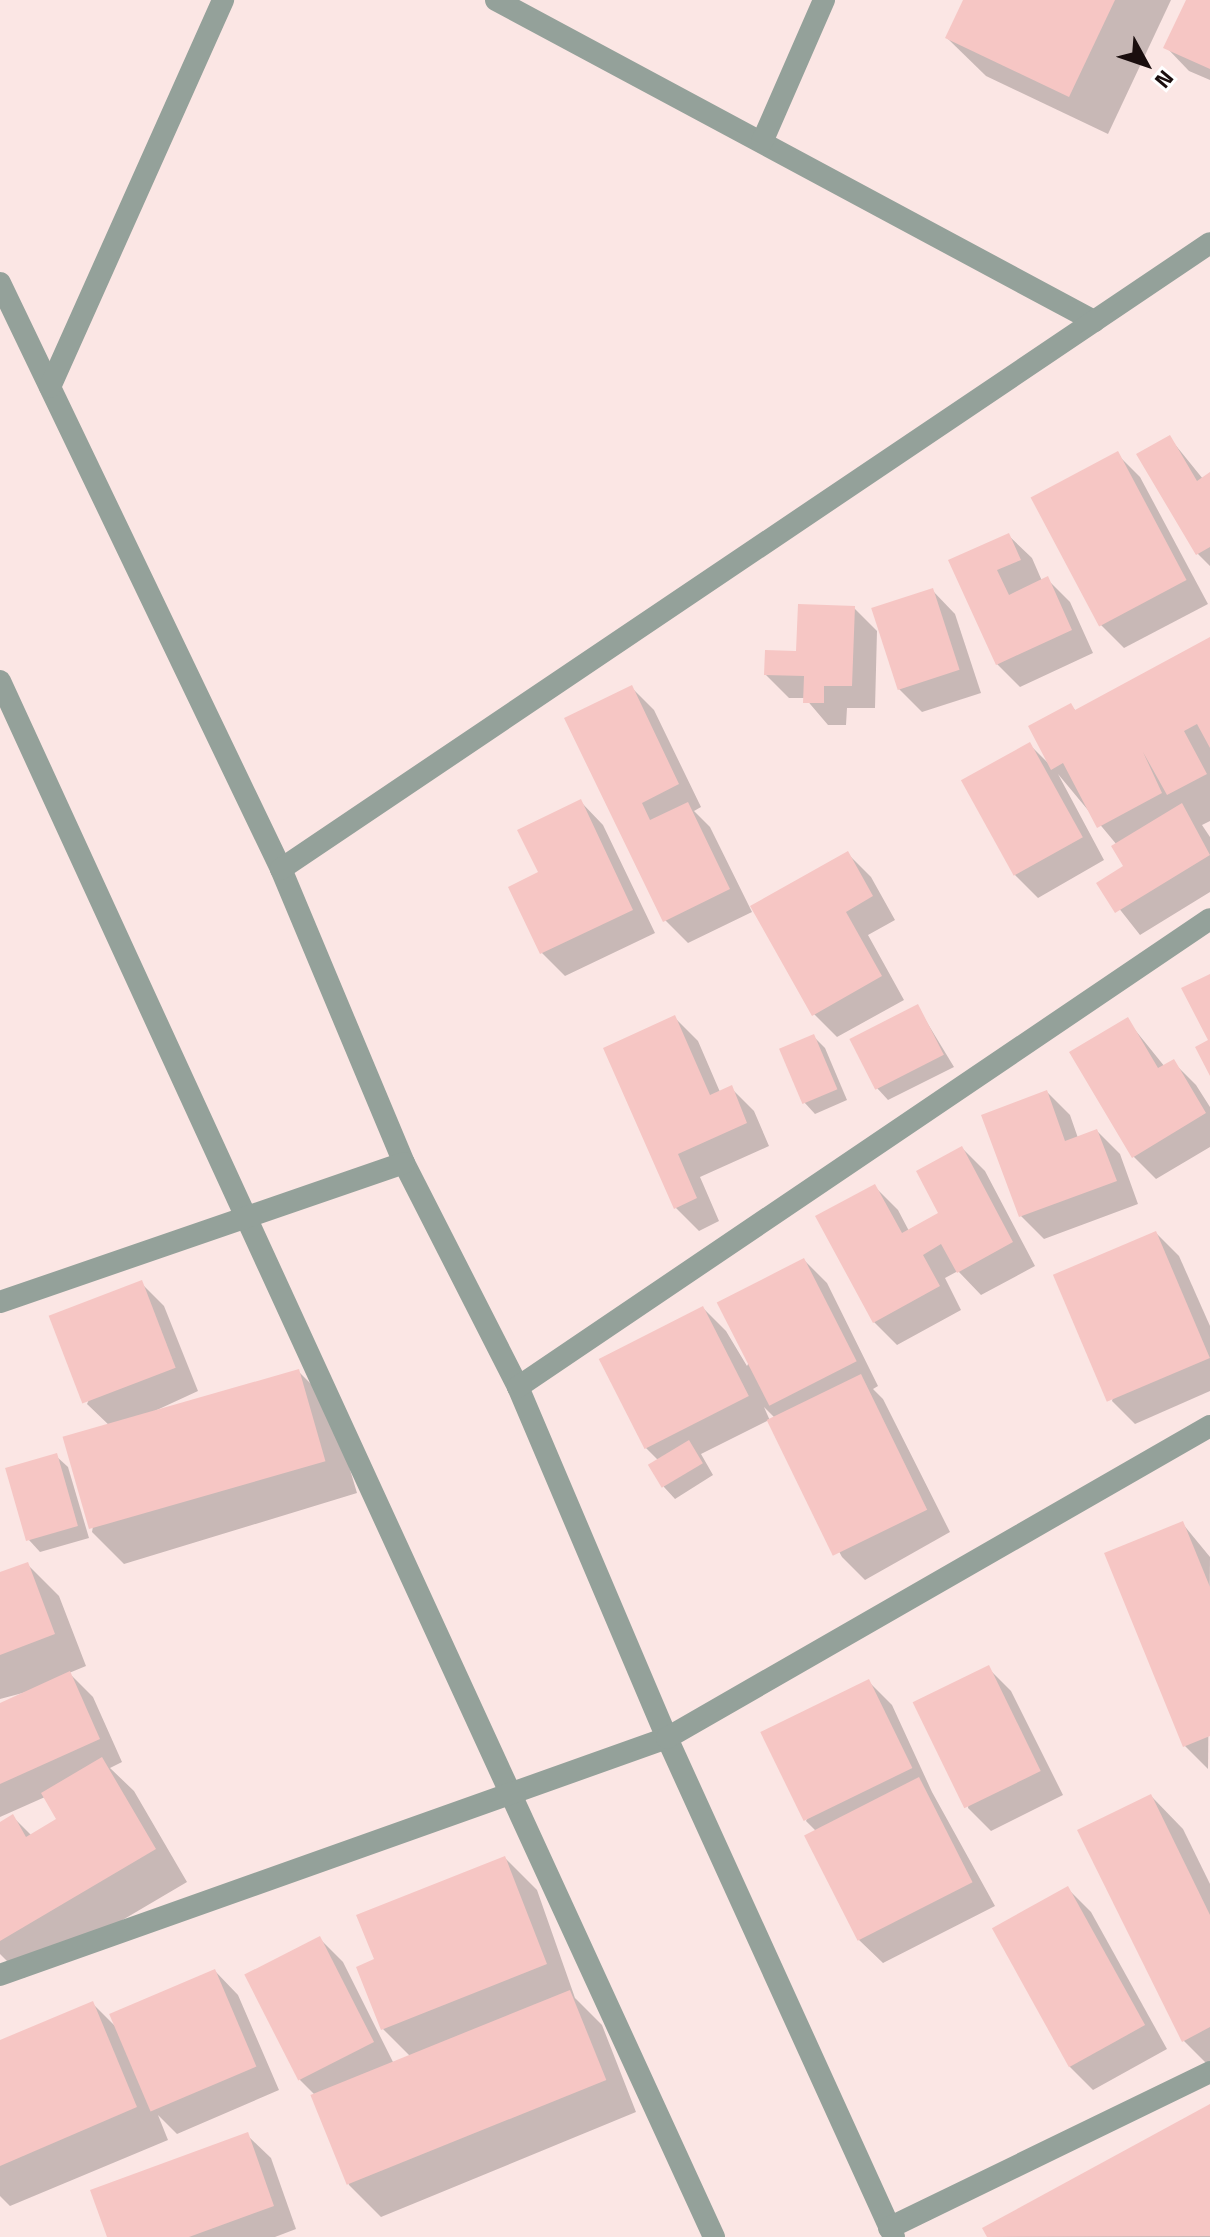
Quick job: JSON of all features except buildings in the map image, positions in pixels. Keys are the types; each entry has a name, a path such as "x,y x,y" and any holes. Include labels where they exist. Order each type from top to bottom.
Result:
{"street":[{"path":"50,387 223,0"},
{"path":"496,0 1094,321"},
{"path":"762,142 824,0"},
{"path":"281,869 1210,243"},
{"path":"0,283 281,869 404,1163 518,1387 667,1738 892,2232 1210,2072"},
{"path":"0,681 714,2237"},
{"path":"518,1387 1210,919"},
{"path":"0,1302 404,1163"},
{"path":"0,1975 667,1738 1210,1426"}]}
